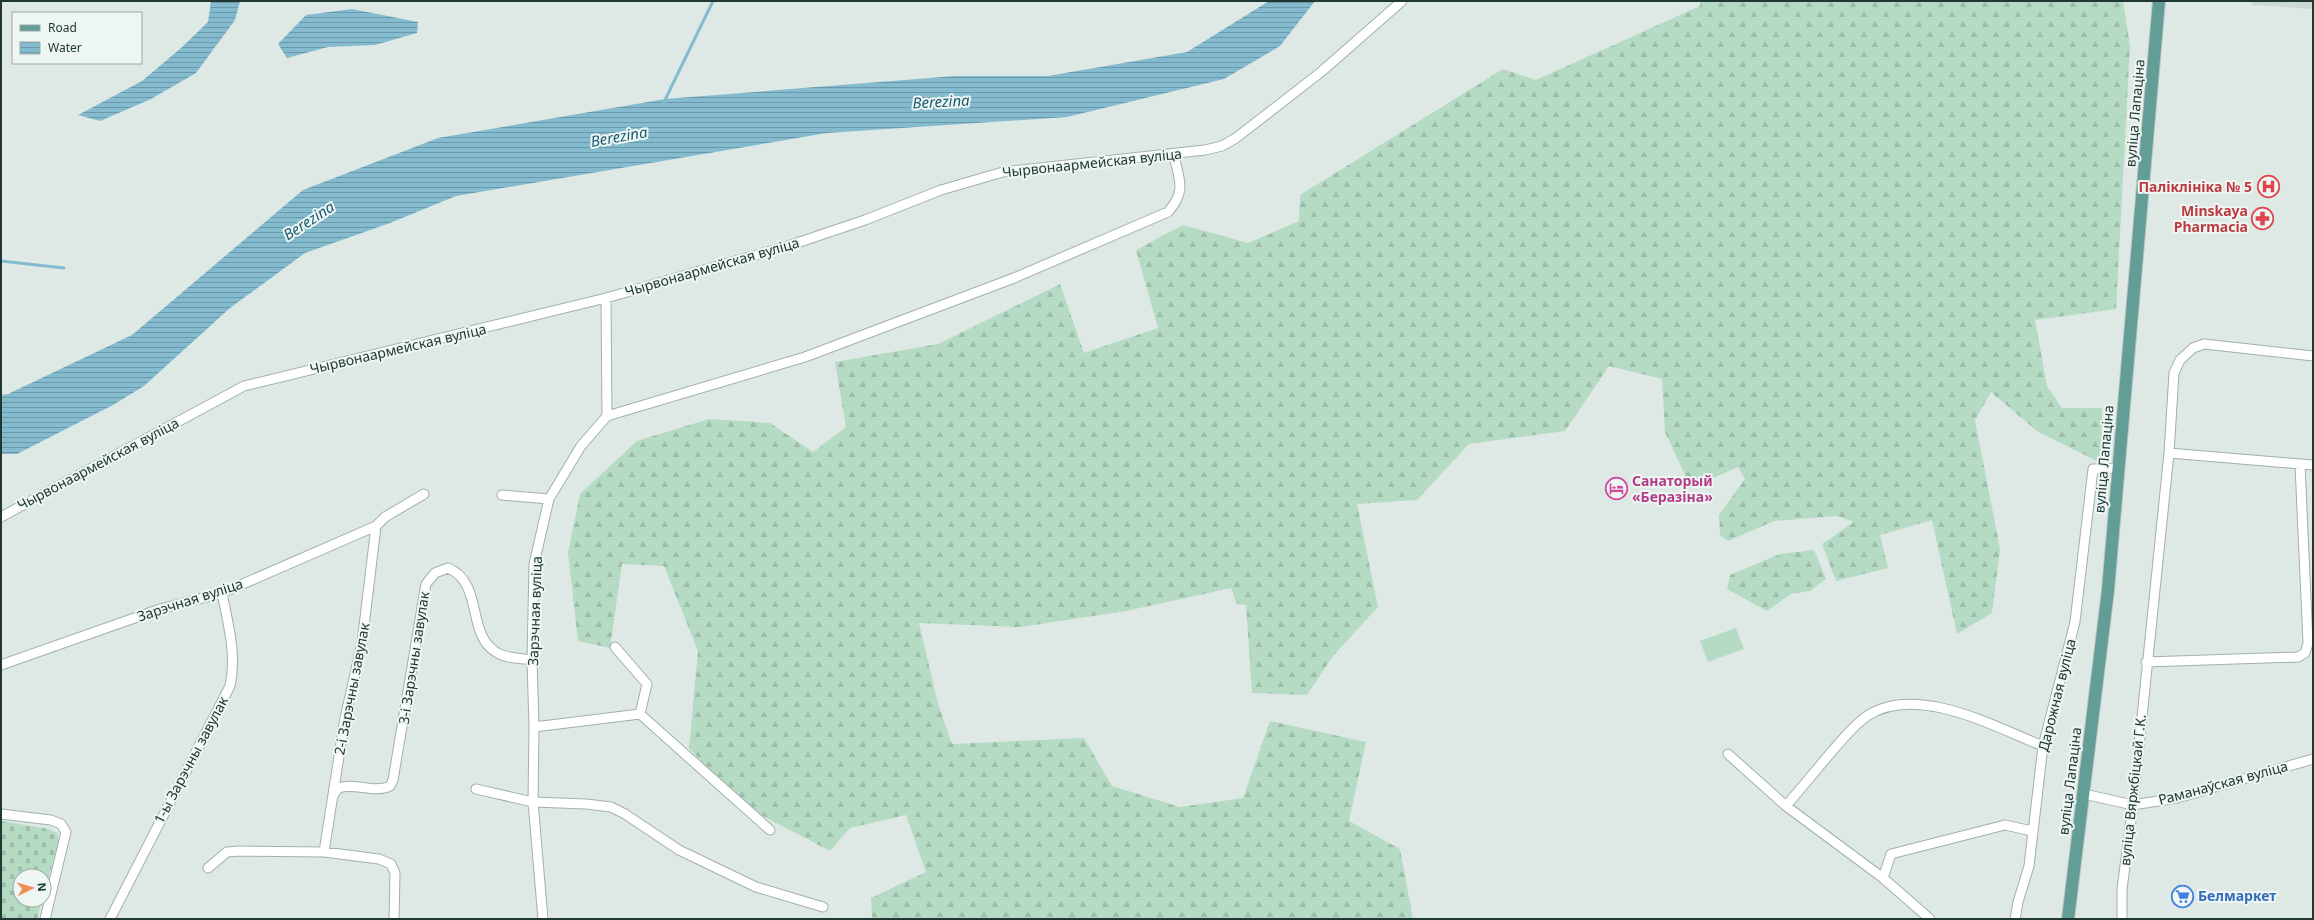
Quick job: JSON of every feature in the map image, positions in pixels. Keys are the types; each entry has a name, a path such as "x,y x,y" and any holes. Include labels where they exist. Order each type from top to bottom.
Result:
{"main road":[{"name":"вуліца Лапаціна","path":"2068,919 2108,590 2159,1"}],"street":[{"name":"Чырвонаармейская вуліца","path":"1,517 244,386 606,298 788,246 865,220 941,190 1003,172 1174,155 1211,149 1236,138 1321,72 1402,1"},
{"path":"606,298 607,416 805,357 1014,278 1168,212 1178,200 1180,188 1174,155"},
{"name":"вуліца Вяржбіцкай Г.К.","path":"2122,919 2122,889 2169,453 2174,373 2180,360 2193,348 2204,344 2313,356"},
{"name":"Зарэчная вуліца","path":"543,919 533,802 534,727 532,660 534,564 548,498 581,446 607,416"},
{"path":"2169,453 2313,465"},
{"path":"2146,662 2298,657 2305,653 2308,643 2300,465"},
{"name":"Дарожная вуліца","path":"2015,919 2018,902 2029,866 2043,746 2075,622 2093,469 2119,468"},
{"name":"Зарэчная вуліца","path":"1,665 160,609 222,593 376,526 384,517 424,494"},
{"path":"502,495 548,498"},
{"name":"2-і Зарэчны завулак","path":"324,852 345,718 362,643 376,526"},
{"name":"3-і Зарэчны завулак","path":"333,796 338,788 347,784 378,790 390,786 393,780 426,584 435,573 448,568 458,572 469,587 476,618 487,646 506,657 532,660"},
{"name":"1-ы Зарэчны завулак","path":"110,919 230,686 233,671 231,641 222,593"},
{"path":"615,647 646,684 640,714"},
{"path":"1786,806 1848,733 1867,716 1889,706 1920,703 1947,709 2043,746"},
{"path":"534,727 640,714 770,830"},
{"path":"1728,754 1786,806 1883,878 1930,919"},
{"name":"Раманаўская вуліца","path":"2132,805 2177,798 2313,759"},
{"path":"476,789 533,802 586,804 611,807 625,814 679,850 756,887 824,907"},
{"path":"2084,794 2132,805"},
{"path":"1,814 51,820 61,824 66,832 45,919"},
{"path":"1883,878 1891,854 2005,825 2032,831"},
{"path":"208,868 227,852 239,851 324,852 379,859 391,864 395,873 394,919"}],"shaded area":[{"path":"2252,1 2313,1 2313,9 2252,5"}],"green space":[{"path":"1700,1 2123,1 2130,46 2116,309 2035,320 2047,386 2062,408 2102,408 2101,463 2037,431 1991,392 1975,420 2000,549 1992,613 1957,634 1932,520 1880,535 1888,568 1836,581 1822,544 1854,522 1837,516 1774,521 1728,541 1720,535 1719,515 1745,479 1738,467 1691,488 1665,432 1662,379 1609,366 1565,431 1469,444 1417,500 1357,504 1378,607 1333,656 1307,695 1252,693 1246,605 1237,604 1231,588 1126,611 1021,627 919,623 938,704 952,744 1084,738 1112,786 1180,807 1243,798 1270,721 1366,742 1349,821 1400,849 1413,919 872,919 871,898 926,872 906,815 850,828 830,851 742,805 689,748 698,651 664,566 622,564 610,648 578,641 568,552 580,494 637,441 709,419 770,423 813,452 846,427 835,362 938,344 1060,284 1084,353 1158,328 1136,250 1183,225 1248,243 1299,221 1300,195 1503,69 1536,80 1700,6"},
{"path":"1814,550 1826,579 1810,591 1791,594 1767,611 1727,589 1730,575 1780,554"},
{"path":"1736,628 1744,649 1708,662 1700,641"},
{"path":"1,821 49,829 57,833 59,841 51,868 12,868 12,908 40,908 37,919 1,919"}],"water":[{"path":"211,1 240,1 235,20 196,73 151,99 100,121 78,115 142,81 181,48 208,22"},
{"name":"Berezina","path":"1269,1 1315,1 1280,46 1224,79 1067,117 827,133 456,196 390,223 305,253 230,308 144,386 113,405 17,454 1,454 1,395 8,394 132,335 303,190 438,138 665,99 955,76 1048,76 1187,52"},
{"path":"352,9 418,22 417,33 375,45 328,47 287,58 278,44 306,15"}],"waterway":[{"path":"664,102 713,1"},
{"path":"1,261 64,268"}],"place":[{"name":"Паліклініка № 5","path":"2268,187"},
{"name":"Minskaya Pharmacia","path":"2263,219"},
{"name":"Санаторый «Беразіна»","path":"1617,489"},
{"name":"Белмаркет","path":"2182,896"}]}
